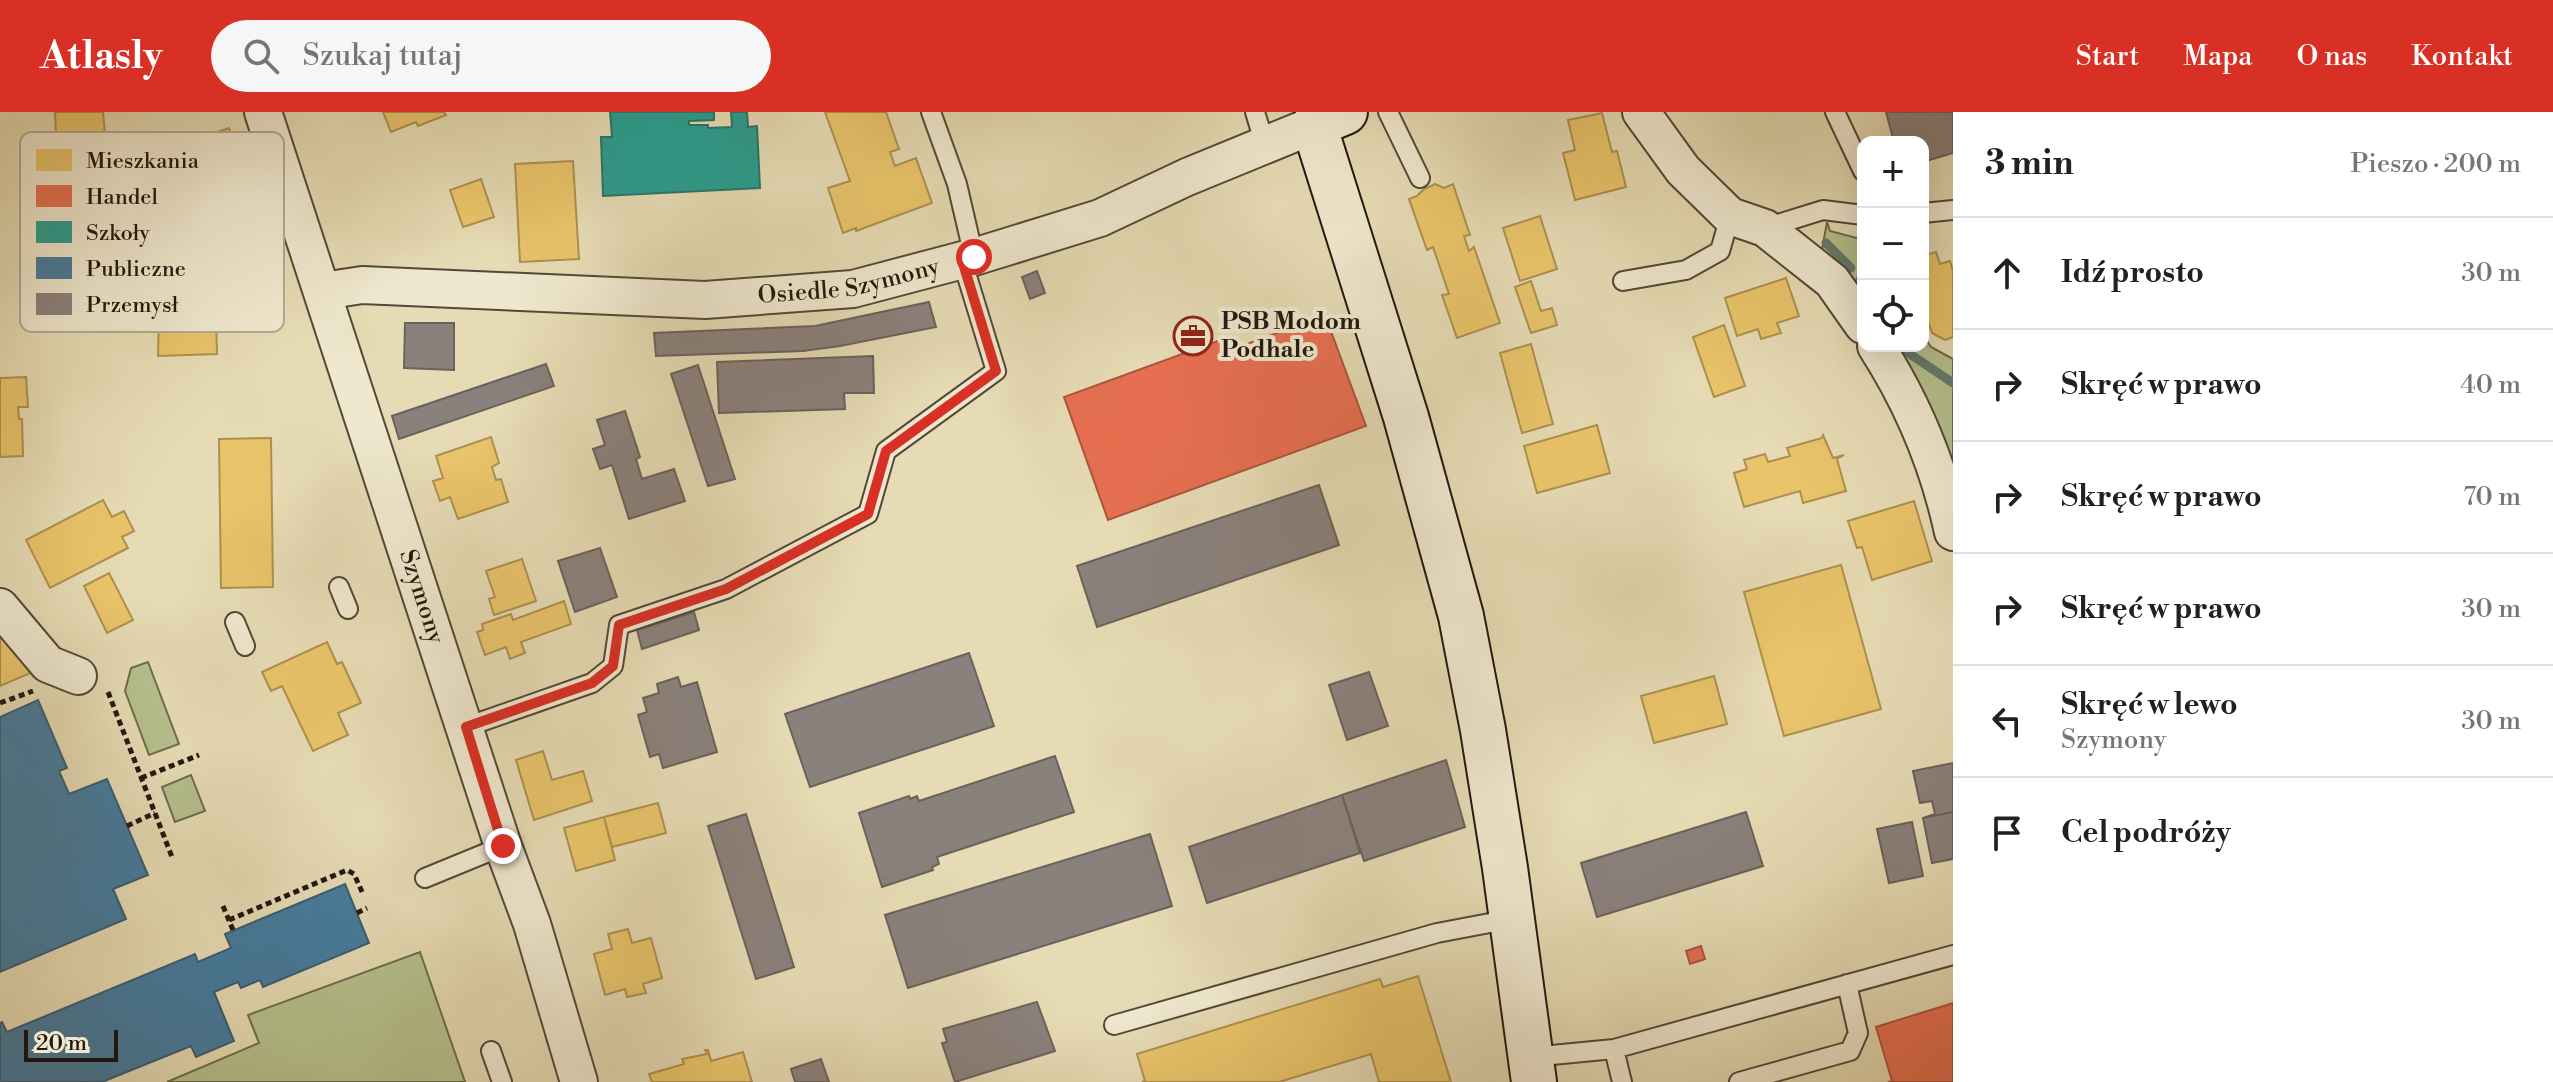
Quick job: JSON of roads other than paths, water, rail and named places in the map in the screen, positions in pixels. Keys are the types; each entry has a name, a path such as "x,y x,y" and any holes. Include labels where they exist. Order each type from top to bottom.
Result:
{"street":[{"name":"Szymony","path":"263,112 270,132"},
{"path":"1641,112 1683,170 1730,216 1765,228 1832,281 1857,316"},
{"name":"Osiedle Szymony","path":"323,291 362,285 705,300 853,289 968,259 1100,218 1187,177 1260,128 1329,119"},
{"path":"1329,119 1454,589 1483,730 1532,1070"},
{"name":"Szymony","path":"284,175 503,846 532,924 579,1082"},
{"path":"1880,352 1895,375 1944,489 1953,532"},
{"path":"0,607 48,664 91,679"}],"lane":[{"path":"466,727 592,683 613,666 619,625 726,589 868,514 886,451 996,371 968,259 957,184 931,112"},
{"path":"1388,112 1420,178"},
{"path":"1835,112 1857,158"},
{"path":"1765,228 1823,210 1857,214"},
{"path":"1929,212 1953,210"},
{"path":"1623,281 1686,270 1720,251 1730,216"},
{"path":"339,587 348,609"},
{"path":"235,622 245,646"},
{"path":"425,878 503,846"},
{"path":"1114,1025 1437,933 1511,919"},
{"path":"1532,1070 1953,955"},
{"path":"1739,1082 1850,1051 1858,1033 1847,984"},
{"path":"1614,1049 1622,1082"},
{"path":"491,1051 502,1082"}],"waterway":[{"path":"1826,243 1851,268"},
{"path":"1907,352 1953,383"}],"place":[{"name":"PSB Modom Podhale","path":"1193,336"}]}
